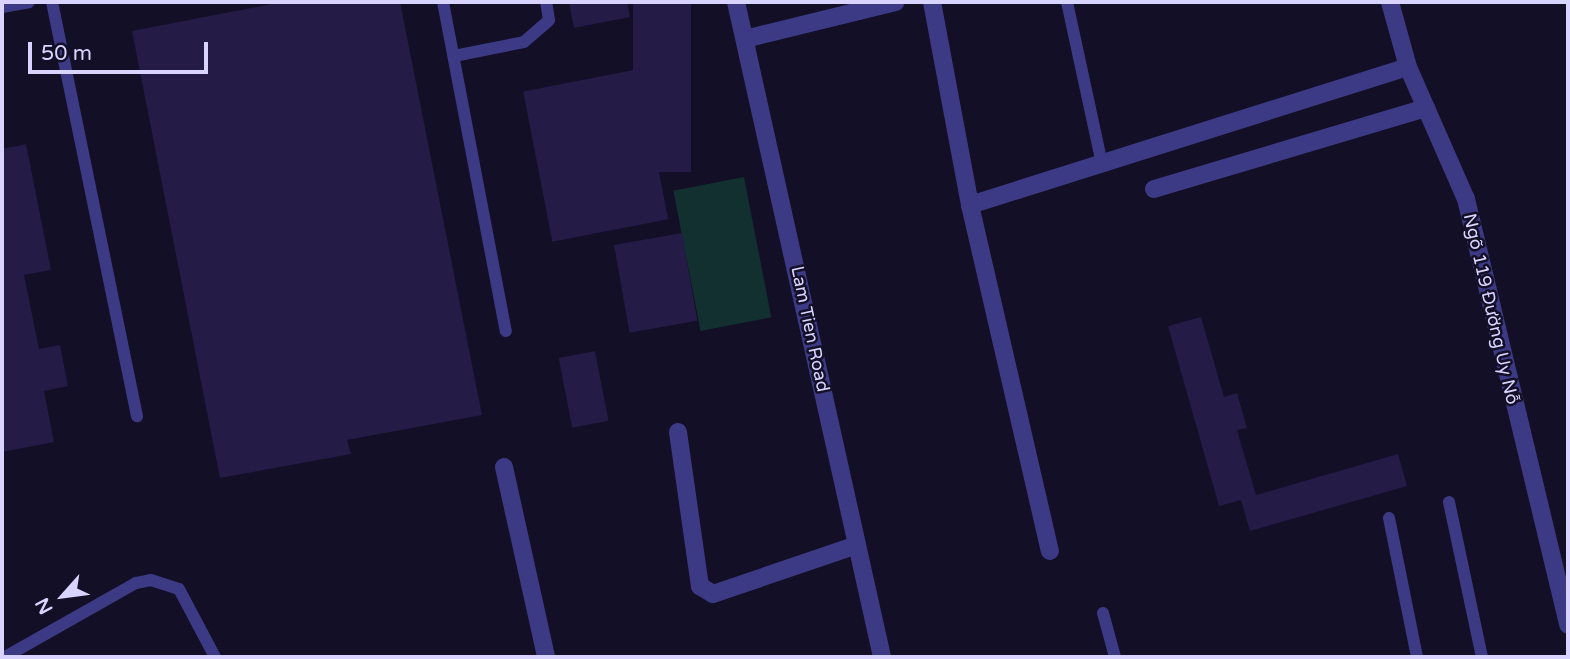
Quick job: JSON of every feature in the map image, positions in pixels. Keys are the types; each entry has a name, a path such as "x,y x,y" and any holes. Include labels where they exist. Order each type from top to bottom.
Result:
{"street":[{"name":"Lam Tien Road","path":"736,2 882,657"},
{"path":"745,39 896,2"},
{"path":"932,2 971,205 1050,551"},
{"name":"Ngõ 119 Đường Uy Nỗ","path":"1390,2 1408,67 1466,199 1568,625"},
{"path":"971,205 1408,67"},
{"path":"1154,189 1426,108"},
{"path":"678,432 700,586 713,594 857,545"},
{"path":"504,467 546,657"}],"lane":[{"path":"2,8 29,2"},
{"path":"52,2 137,416"},
{"path":"443,2 506,331"},
{"path":"454,56 524,42 549,20 546,2"},
{"path":"1067,2 1102,164"},
{"path":"1449,502 1482,657"},
{"path":"1389,518 1417,657"},
{"path":"5,657 136,583 151,580 179,589 215,657"},
{"path":"1103,612 1115,657"}],"green space":[{"path":"744,177 771,317 701,331 673,191"}],"building":[{"path":"282,2 400,2 482,415 347,440 351,454 220,478 132,31"},
{"path":"569,2 627,2 630,17 574,28"},
{"path":"633,2 691,2 691,172 633,172"},
{"path":"639,69 668,219 552,242 523,92"},
{"path":"26,144 51,270 24,275 39,349 60,345 68,386 44,391 54,442 2,452 2,149"},
{"path":"682,233 697,321 630,333 614,245"},
{"path":"1201,317 1224,397 1237,393 1247,428 1237,430 1256,495 1398,454 1407,486 1250,531 1241,500 1219,506 1168,326"},
{"path":"595,351 609,421 572,428 559,358"}]}
